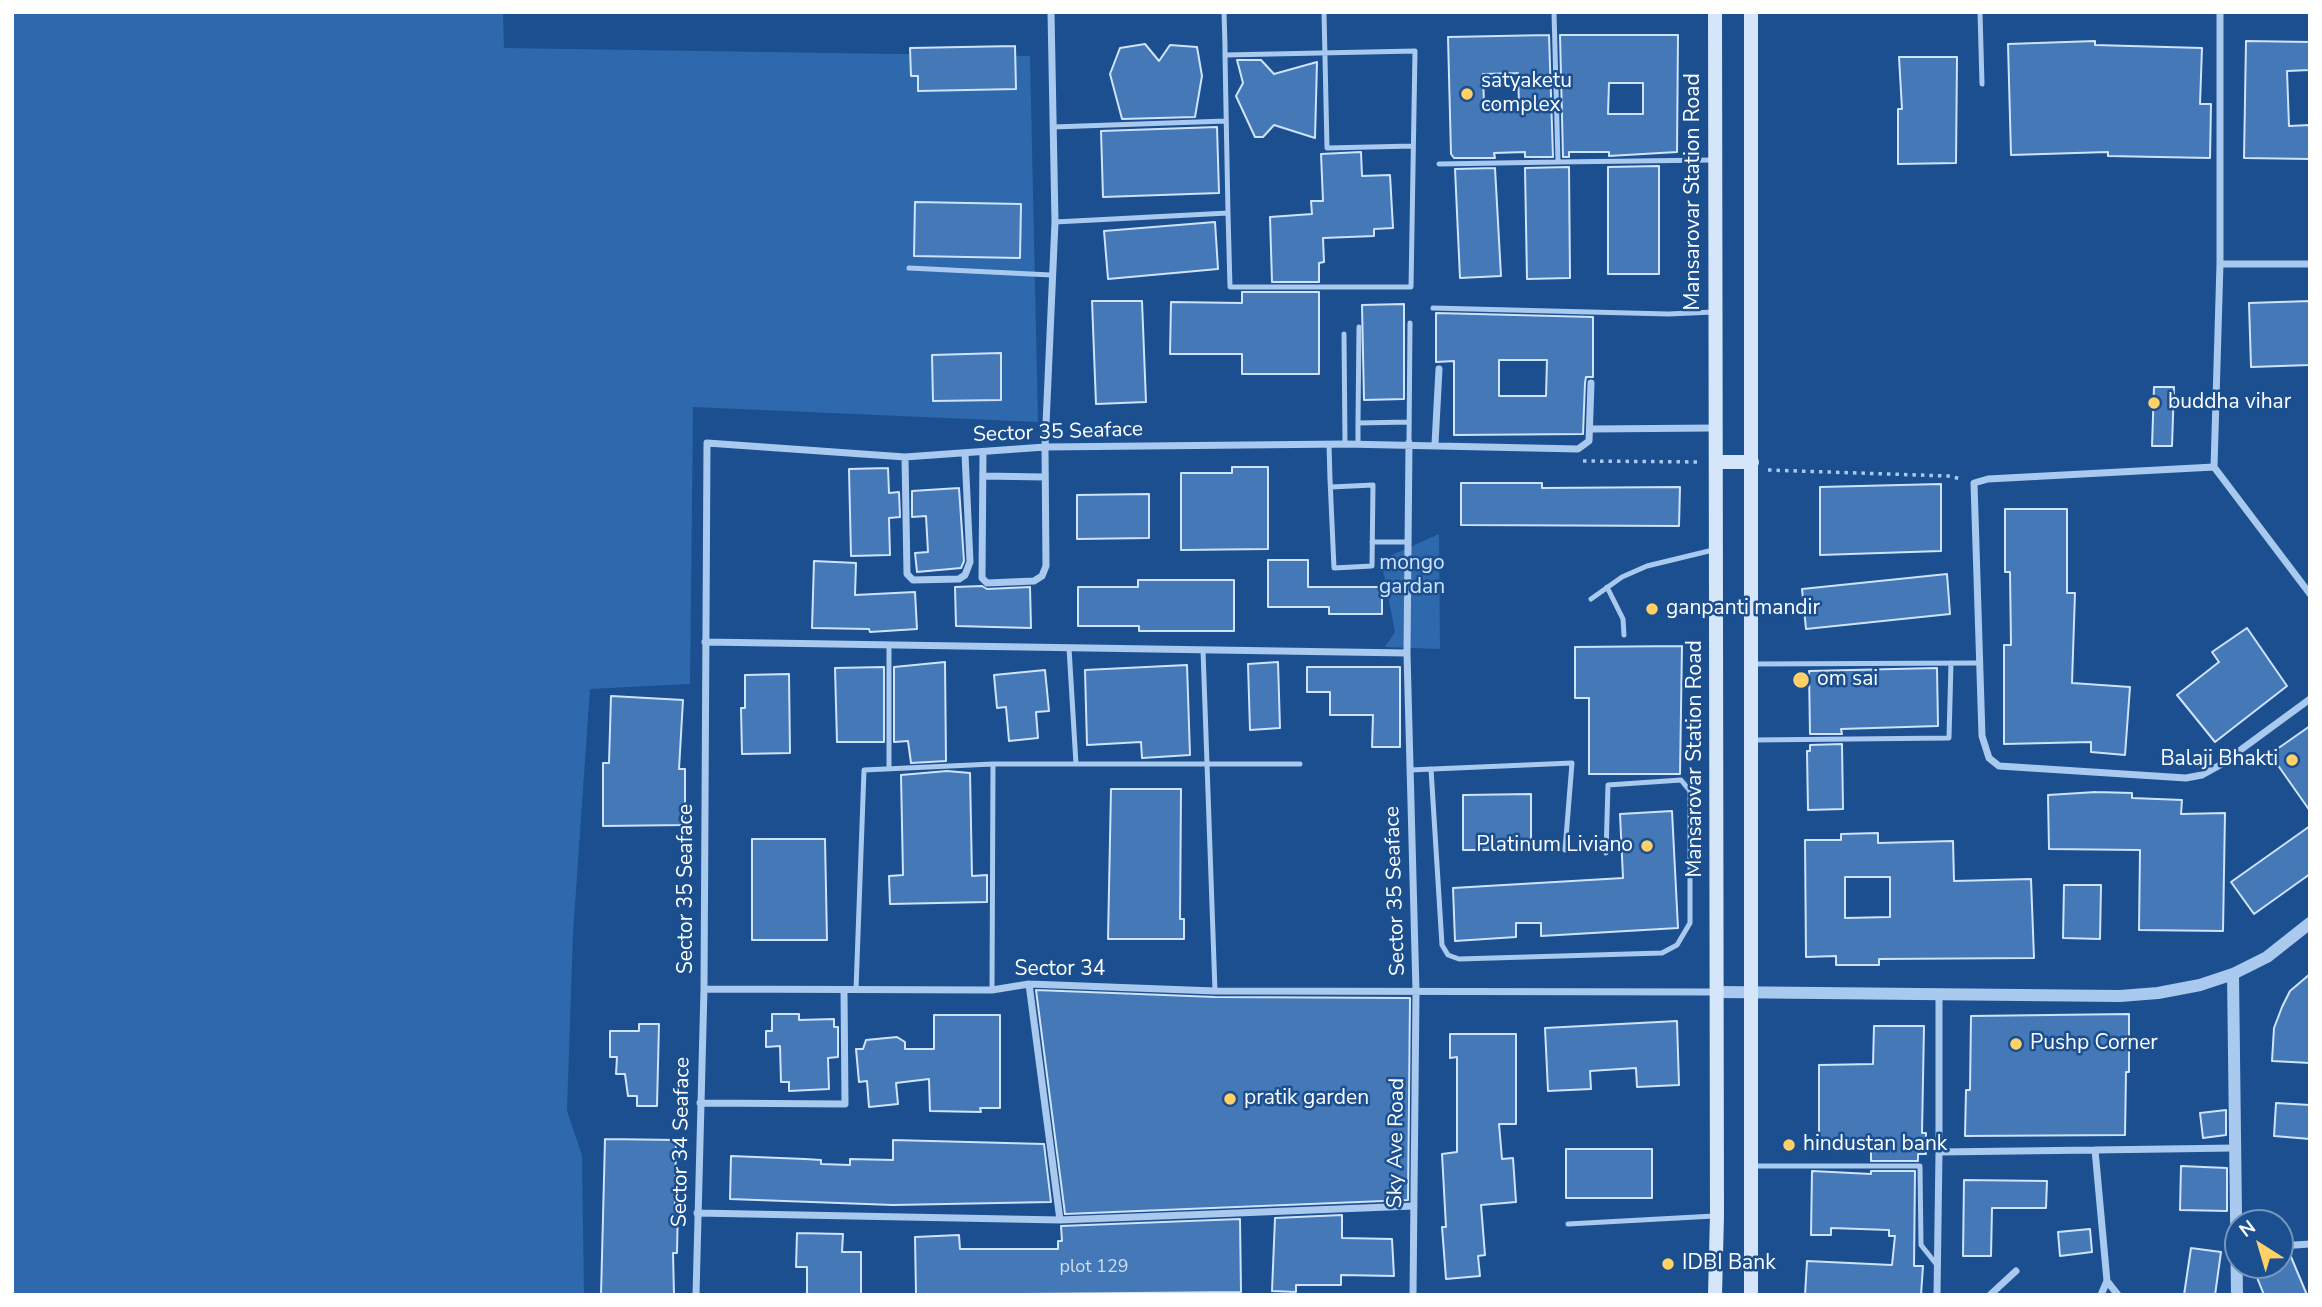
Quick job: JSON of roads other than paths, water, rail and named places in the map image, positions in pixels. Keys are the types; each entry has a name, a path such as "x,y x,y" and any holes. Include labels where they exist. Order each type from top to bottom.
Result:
{"main road":[{"name":"Mansarovar Station Road","path":"1715,12 1715,1295"},
{"path":"1751,12 1751,1295"},
{"path":"1716,462 1752,466"}],"street":[{"path":"983,452 982,578 988,583 1034,582 1042,576 1046,566 1045,447 1055,222 1051,12"},
{"path":"2220,12 2220,264 2214,467 2310,594"},
{"path":"2220,264 2310,264"},
{"path":"1435,444 1439,369"},
{"path":"1409,443 1578,449 1589,441 1591,383"},
{"path":"1590,429 1716,428"},
{"name":"Sector 35 Seaface","path":"704,989 707,443 905,457 1045,447 1409,443 1407,653 1416,991"},
{"path":"905,457 907,574 913,580 958,579 965,575 970,562 965,454"},
{"path":"2214,467 1987,479 1974,484 1982,736 1989,758 1999,766 2186,778 2202,775 2220,765 2310,699"},
{"path":"983,476 1045,477"},
{"path":"705,642 1407,653"},
{"path":"1717,992 1939,992 2120,996 2200,985 2233,974 2267,957 2310,923"},
{"path":"2233,974 2236,1209"},
{"path":"1029,984 1060,1220"},
{"name":"Sector 34","path":"704,989 992,990 1029,984 1215,991 1717,992"},
{"name":"Sector 34 Seaface","path":"696,1295 704,989"},
{"path":"700,1103 845,1104 844,990"},
{"name":"Sky Ave Road","path":"1413,1295 1416,991"},
{"path":"1937,1295 1939,992"},
{"path":"1939,1152 2235,1148"},
{"path":"2095,1150 2107,1281 2101,1295"},
{"path":"697,1213 1060,1220 1414,1206"},
{"path":"1990,1295 2016,1271"},
{"path":"2107,1281 2118,1295"}],"lane":[{"path":"1224,12 1230,288 1411,287 1415,51 1325,55 1225,55"},
{"path":"1324,12 1327,148 1413,146"},
{"path":"1554,12 1558,162"},
{"path":"1980,12 1982,84"},
{"path":"1054,127 1226,121"},
{"path":"1438,164 1715,160"},
{"path":"1055,222 1228,213"},
{"path":"909,268 1051,275"},
{"path":"1433,307 1668,314 1716,312"},
{"path":"1409,443 1410,323"},
{"path":"1358,443 1359,327"},
{"path":"1344,334 1345,443"},
{"path":"1358,423 1409,422"},
{"path":"1329,444 1334,568 1372,566 1373,485 1331,487"},
{"path":"1372,542 1408,542"},
{"path":"1591,599 1622,577 1647,566 1716,550"},
{"path":"1607,587 1623,619 1624,635"},
{"path":"888,769 889,645"},
{"path":"1069,648 1076,764"},
{"path":"1203,650 1215,991"},
{"path":"1752,740 1948,737 1951,663"},
{"path":"1752,664 1979,663"},
{"path":"1410,770 1572,763 1565,850"},
{"path":"992,990 993,764"},
{"path":"856,990 864,770 993,764 1300,764"},
{"path":"1431,769 1442,945 1448,956 1459,959 1662,953 1676,945 1690,923 1690,791 1681,780 1608,785 1606,853"},
{"path":"1752,1166 1920,1166 1921,1245 1937,1265"},
{"path":"1568,1224 1717,1215"}],"place":[{"name":"satyaketu complex","path":"1467,94"},
{"name":"buddha vihar","path":"2154,403"},
{"name":"ganpanti mandir","path":"1652,609"},
{"name":"om sai","path":"1801,680"},
{"name":"Balaji Bhakti","path":"2292,760"},
{"name":"Platinum Liviano","path":"1647,846"},
{"name":"Pushp Corner","path":"2016,1044"},
{"name":"pratik garden","path":"1230,1099"},
{"name":"hindustan bank","path":"1789,1145"},
{"name":"IDBI Bank","path":"1668,1264"}],"park label":[{"name":"mongo gardan","path":"1412,576"}]}
